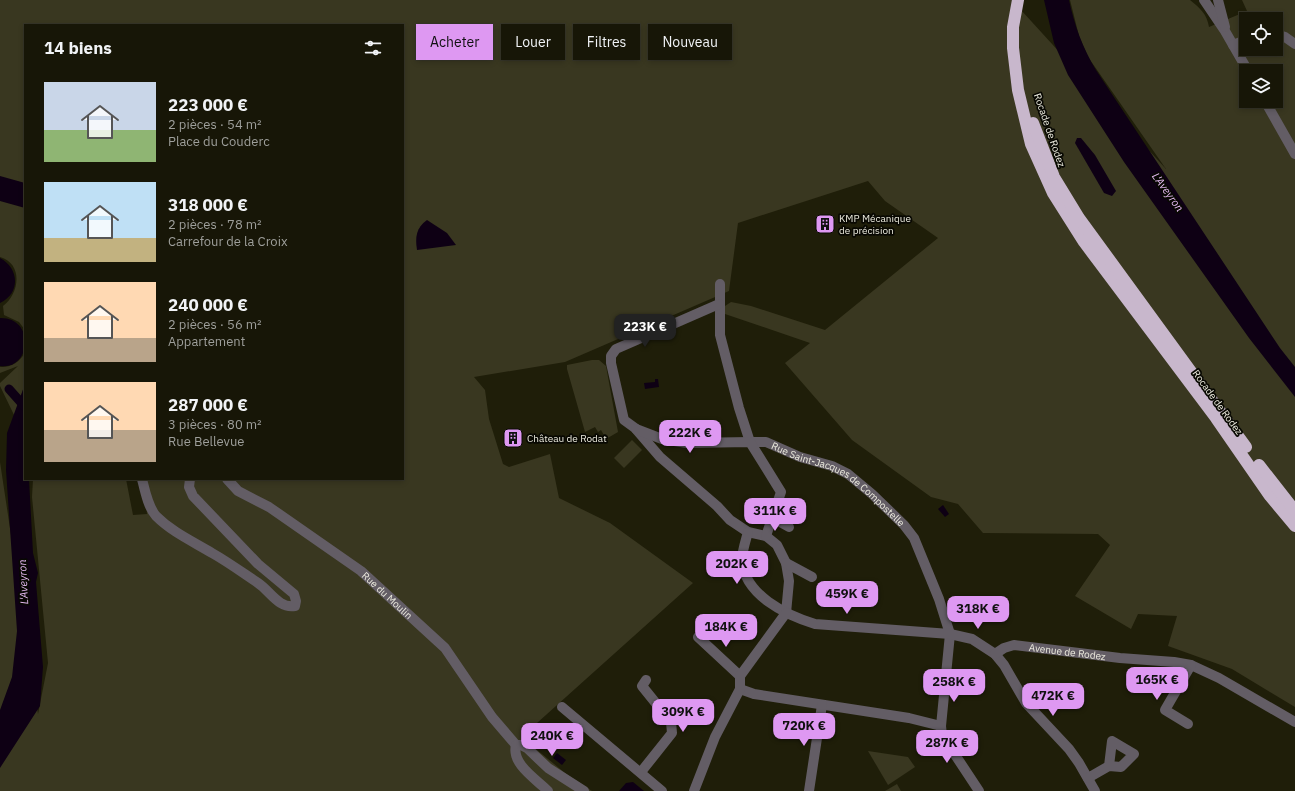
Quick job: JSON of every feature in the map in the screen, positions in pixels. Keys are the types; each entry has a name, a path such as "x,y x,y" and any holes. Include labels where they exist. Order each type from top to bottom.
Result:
{"highway":[{"name":"Rocade de Rodez","path":"1018,0 1013,27 1023,86 1030,112 1054,177 1079,218 1266,475 1295,511"},
{"name":"Rocade de Rodez","path":"1016,48 1018,90 1023,117 1031,144 1052,193 1084,242 1216,418 1270,496 1295,526"}],"street":[{"path":"1204,0 1226,31 1244,64"},
{"path":"1218,0 1226,31"},
{"path":"1283,36 1295,44"},
{"path":"1233,45 1239,43"},
{"path":"1269,108 1295,154"},
{"path":"720,284 720,335 750,442 781,492 766,536"},
{"path":"694,791 715,737 740,689 740,676 786,613 789,581 786,564 777,545 766,536 748,532 730,520 717,506 660,457 634,428 624,420 611,356 616,349 719,304"},
{"name":"Rue Saint-Jacques de Compostelle","path":"634,428 662,439 687,443 766,442 800,457 832,466 848,474 872,494 904,525 914,538 939,599 950,634"},
{"path":"142,480 146,495 155,514 172,530 226,562 262,586 281,604 288,608 295,606 296,601 294,594 258,564 193,496 190,487 190,480"},
{"name":"Rue du Moulin","path":"228,480 238,491 269,507 361,572 445,648 492,717 516,745"},
{"path":"771,518 790,527"},
{"path":"748,532 742,559 746,578 755,591 795,618 815,624 950,634 972,639 994,654 1004,665 1026,703 1069,749 1088,778 1094,791"},
{"path":"786,564 812,577"},
{"path":"950,634 941,726 945,742 979,791"},
{"path":"698,637 740,676"},
{"name":"Avenue de Rodez","path":"994,654 1004,648 1014,645 1191,665 1219,678 1295,722"},
{"path":"1188,724 1165,710 1191,665"},
{"path":"641,772 672,733 671,722 642,686 646,680"},
{"path":"740,689 754,694 908,718 941,726"},
{"path":"811,788 822,705"},
{"path":"562,707 662,791"},
{"path":"548,791 517,761 515,754 516,745 521,745 527,748 548,768 584,791"},
{"path":"1088,778 1109,766"}],"shaded area":[{"path":"0,0 1012,0 1166,169 1088,57 1079,36 1070,0 1190,0 1207,18 1209,27 1239,14 1239,56 1283,56 1283,12 1245,12 1247,11 1242,0 1295,0 1295,707 1232,669 1168,646 1177,616 1138,614 1131,629 1075,596 1110,545 1098,534 983,533 958,504 931,497 852,440 785,363 810,343 725,314 725,306 731,302 751,306 825,330 938,238 885,201 868,181 738,223 729,291 565,362 474,377 485,390 489,419 503,464 509,467 550,454 559,498 610,523 693,583 527,732 531,745 565,773 592,791 0,791 0,462 38,714 48,663 32,497 33,480 126,480 133,515 147,514 143,480 404,480 404,24 24,24 24,329 19,322 4,315 3,306 13,294 15,287 16,272 8,261 0,257"},
{"path":"24,354 24,410 15,417 0,386 0,383 18,366 0,373 0,367 14,364"},
{"path":"599,360 606,366 618,432 606,439 601,430 598,432 595,427 585,432 567,369 567,365"},
{"path":"632,440 642,450 624,468 614,458"},
{"path":"868,751 908,757 915,767 888,785"},
{"path":"897,784 901,791 885,791"}],"water":[{"name":"L'Aveyron","path":"1044,0 1069,0 1080,36 1087,54 1096,70 1280,348 1295,367 1295,397 1249,338 1124,162 1068,75 1054,43"},
{"path":"1077,138 1081,138 1095,155 1116,191 1112,196 1104,193 1075,143"},
{"path":"0,176 24,183 24,208 0,201"},
{"path":"427,220 447,233 456,245 417,250 416,241 418,230"},
{"path":"0,258 11,268 15,280 12,293 7,299 0,303"},
{"path":"0,318 11,320 19,326 24,334 24,348 18,360 11,365 0,366"},
{"path":"655,379 658,379 659,387 645,389 644,383 655,382"},
{"name":"L'Aveyron","path":"24,387 24,480 29,480 33,553 38,573 36,582 43,667 40,706 0,768 0,710 12,677 17,631 6,470 7,433"},
{"path":"943,505 949,514 945,517 938,509"},
{"path":"557,753 566,760 562,765 553,758"},
{"path":"633,782 644,791 619,791 626,783"}],"waterway":[{"path":"9,389 24,406"}],"place":[{"name":"KMP Mécanique de précision","path":"825,224"},
{"name":"Château de Rodat","path":"513,438"}]}
